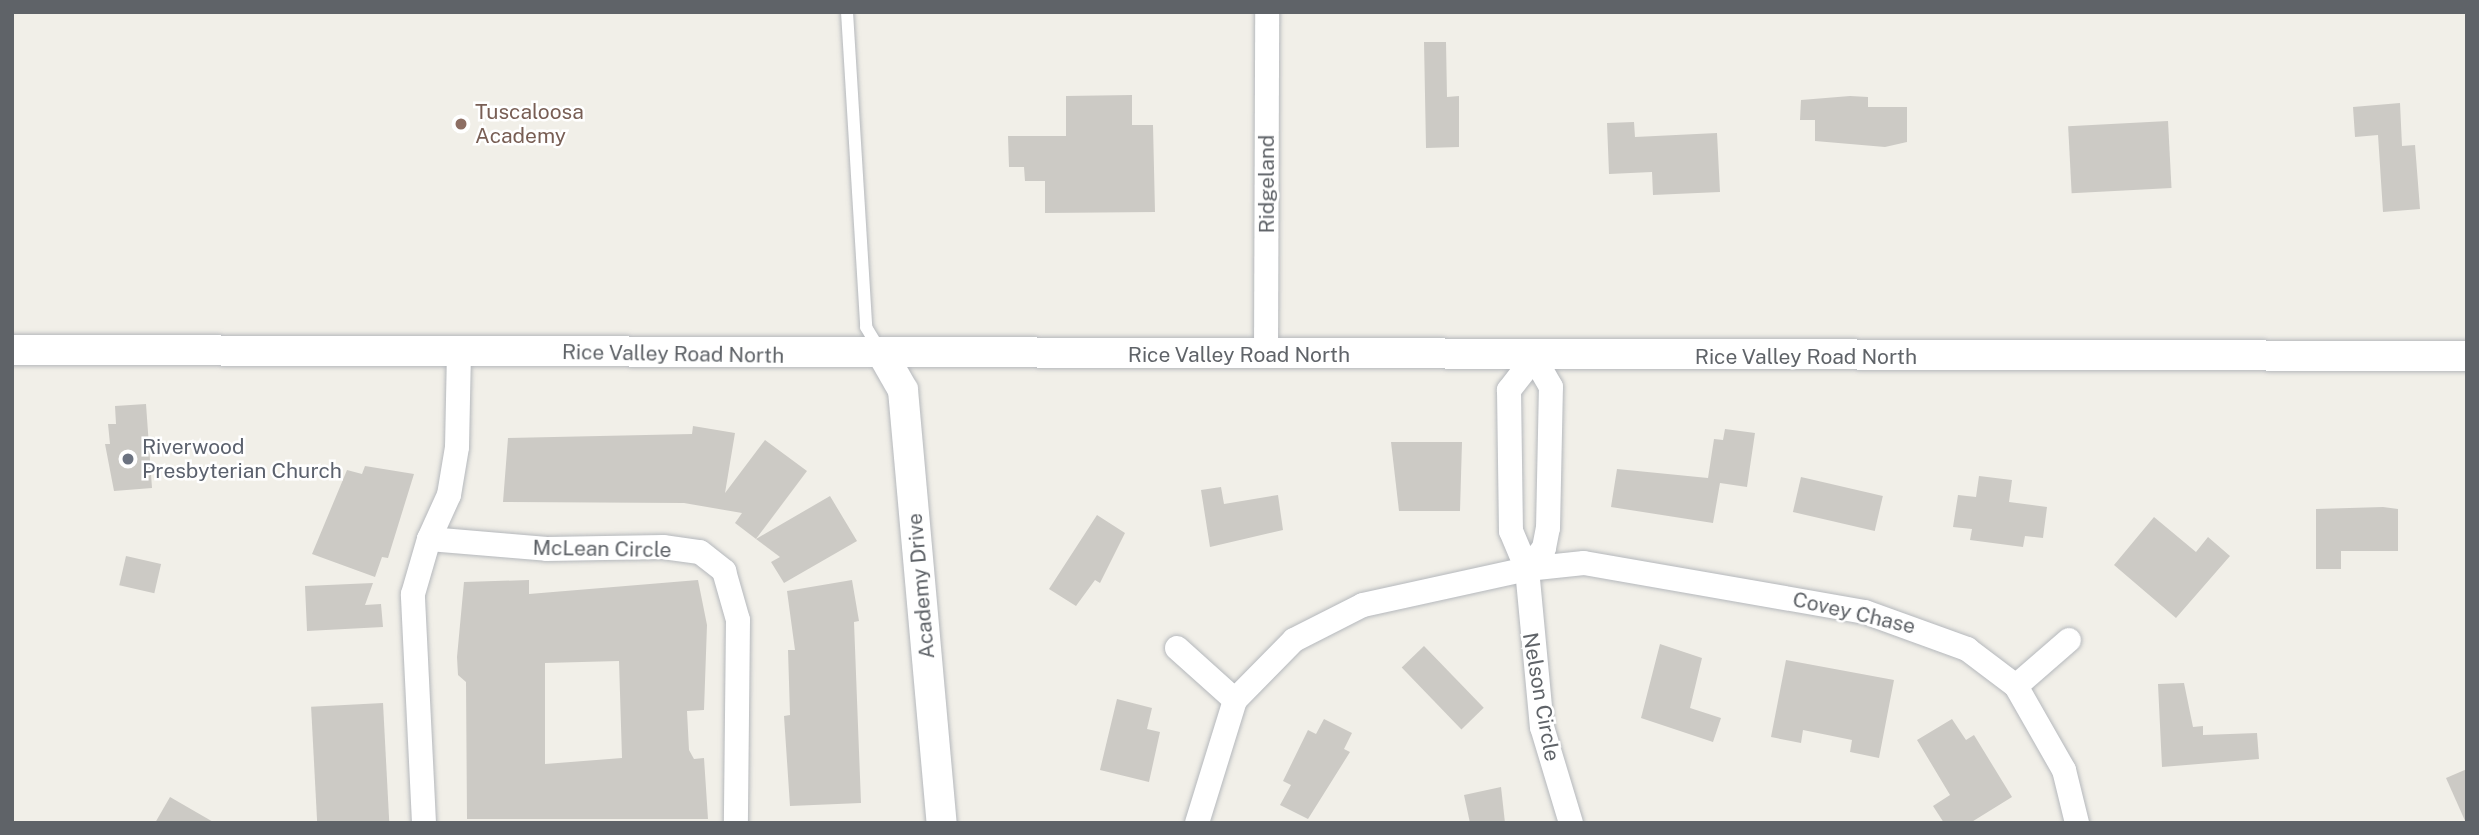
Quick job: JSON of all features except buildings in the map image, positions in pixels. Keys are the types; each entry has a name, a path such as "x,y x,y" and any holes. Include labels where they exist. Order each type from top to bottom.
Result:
{"street":[{"name":"Ridgeland","path":"1266,356 1267,12"},
{"name":"Rice Valley Road North","path":"12,350 459,350 1534,358 2467,356"},
{"path":"424,823 413,614 429,539 449,495 457,447 459,350"},
{"name":"Academy Drive","path":"883,355 903,390 942,823"},
{"path":"1534,358 1550,387 1548,528 1544,548 1527,569 1511,531 1509,390 1534,358"},
{"name":"McLean Circle","path":"429,539 547,549 663,547 699,552 724,571 738,620 736,823"},
{"name":"Covey Chase","path":"1197,823 1235,699 1294,640 1339,615 1527,569 1584,563 1865,612 1942,636 2017,686 2064,770 2077,823"},
{"name":"Nelson Circle","path":"1527,569 1542,727 1571,823"},
{"path":"2017,686 2069,640"},
{"path":"1177,648 1235,699"}],"lane":[{"path":"847,12 866,327 883,355"}],"place":[{"name":"Tuscaloosa Academy","path":"461,124"},
{"name":"Riverwood Presbyterian Church","path":"128,459"}]}
